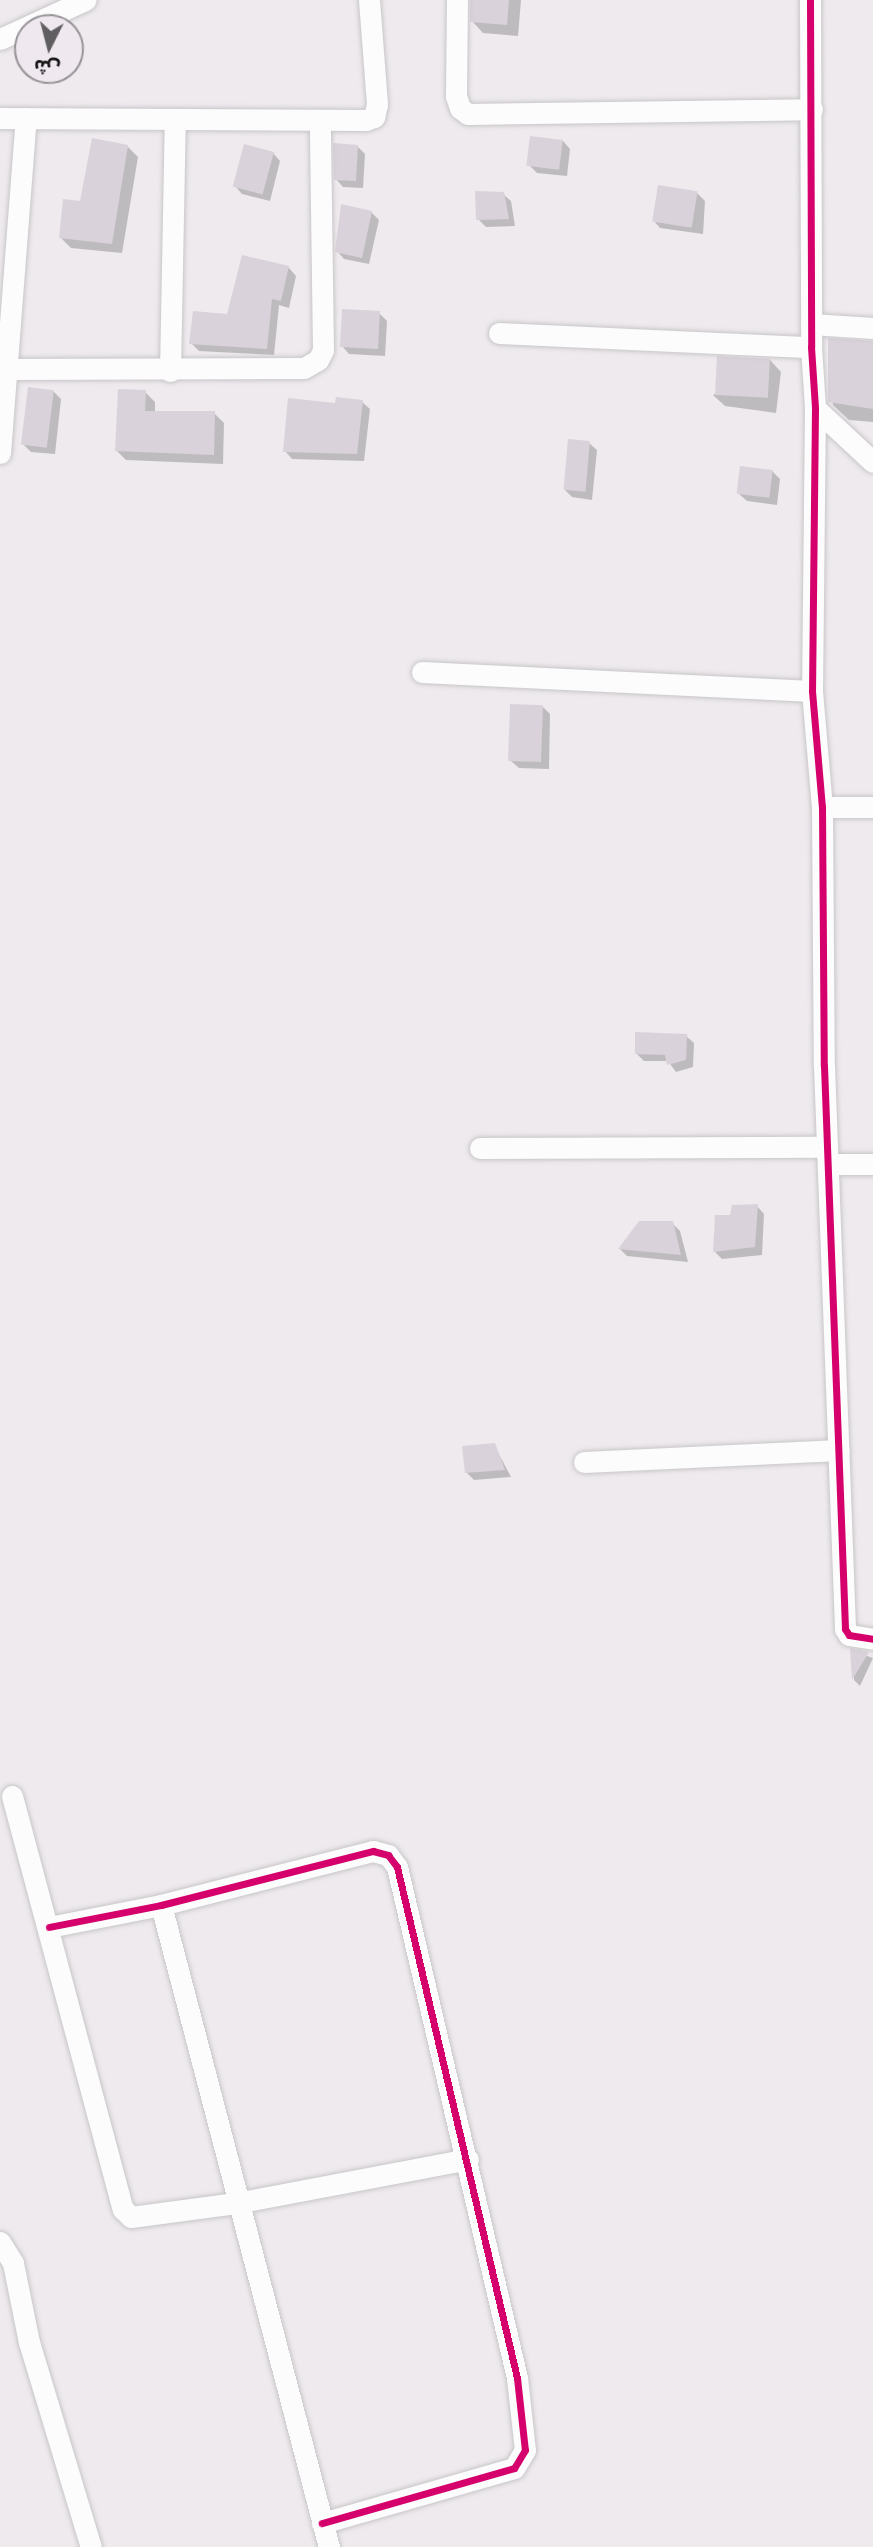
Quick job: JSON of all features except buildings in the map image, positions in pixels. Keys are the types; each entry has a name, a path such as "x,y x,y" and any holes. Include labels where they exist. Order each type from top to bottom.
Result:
{"street":[{"path":"0,39 85,0"},
{"path":"0,118 320,123 374,117 377,104 369,0"},
{"path":"457,0 456,96 460,108 468,114 812,109"},
{"path":"810,0 811,347 816,408 812,691 822,807 828,1156 845,1629 849,1635 873,1639"},
{"path":"0,453 26,118"},
{"path":"170,371 175,121"},
{"path":"7,369 170,371 304,368 317,360 323,350 320,123"},
{"path":"811,324 873,328"},
{"path":"499,333 811,347"},
{"path":"816,408 873,462"},
{"path":"422,672 812,691"},
{"path":"822,807 873,807"},
{"path":"480,1148 828,1156 873,1164"},
{"path":"584,1462 839,1450"},
{"path":"12,1796 123,2209 141,2218 236,2203 468,2159"},
{"path":"49,1927 161,1905 373,1852 388,1855 397,1867 468,2159 517,2378 526,2432 522,2460 514,2468 322,2523"},
{"path":"161,1905 236,2203 329,2547"},
{"path":"0,2242 13,2263 29,2342 91,2547"}],"cycle path":[{"path":"810,0 811,347 815,408 812,691 822,807 824,1066 845,1629 849,1635 873,1639"},
{"path":"49,1927 161,1905 373,1851 388,1855 397,1867 517,2378 525,2450 514,2468 322,2523"}]}
